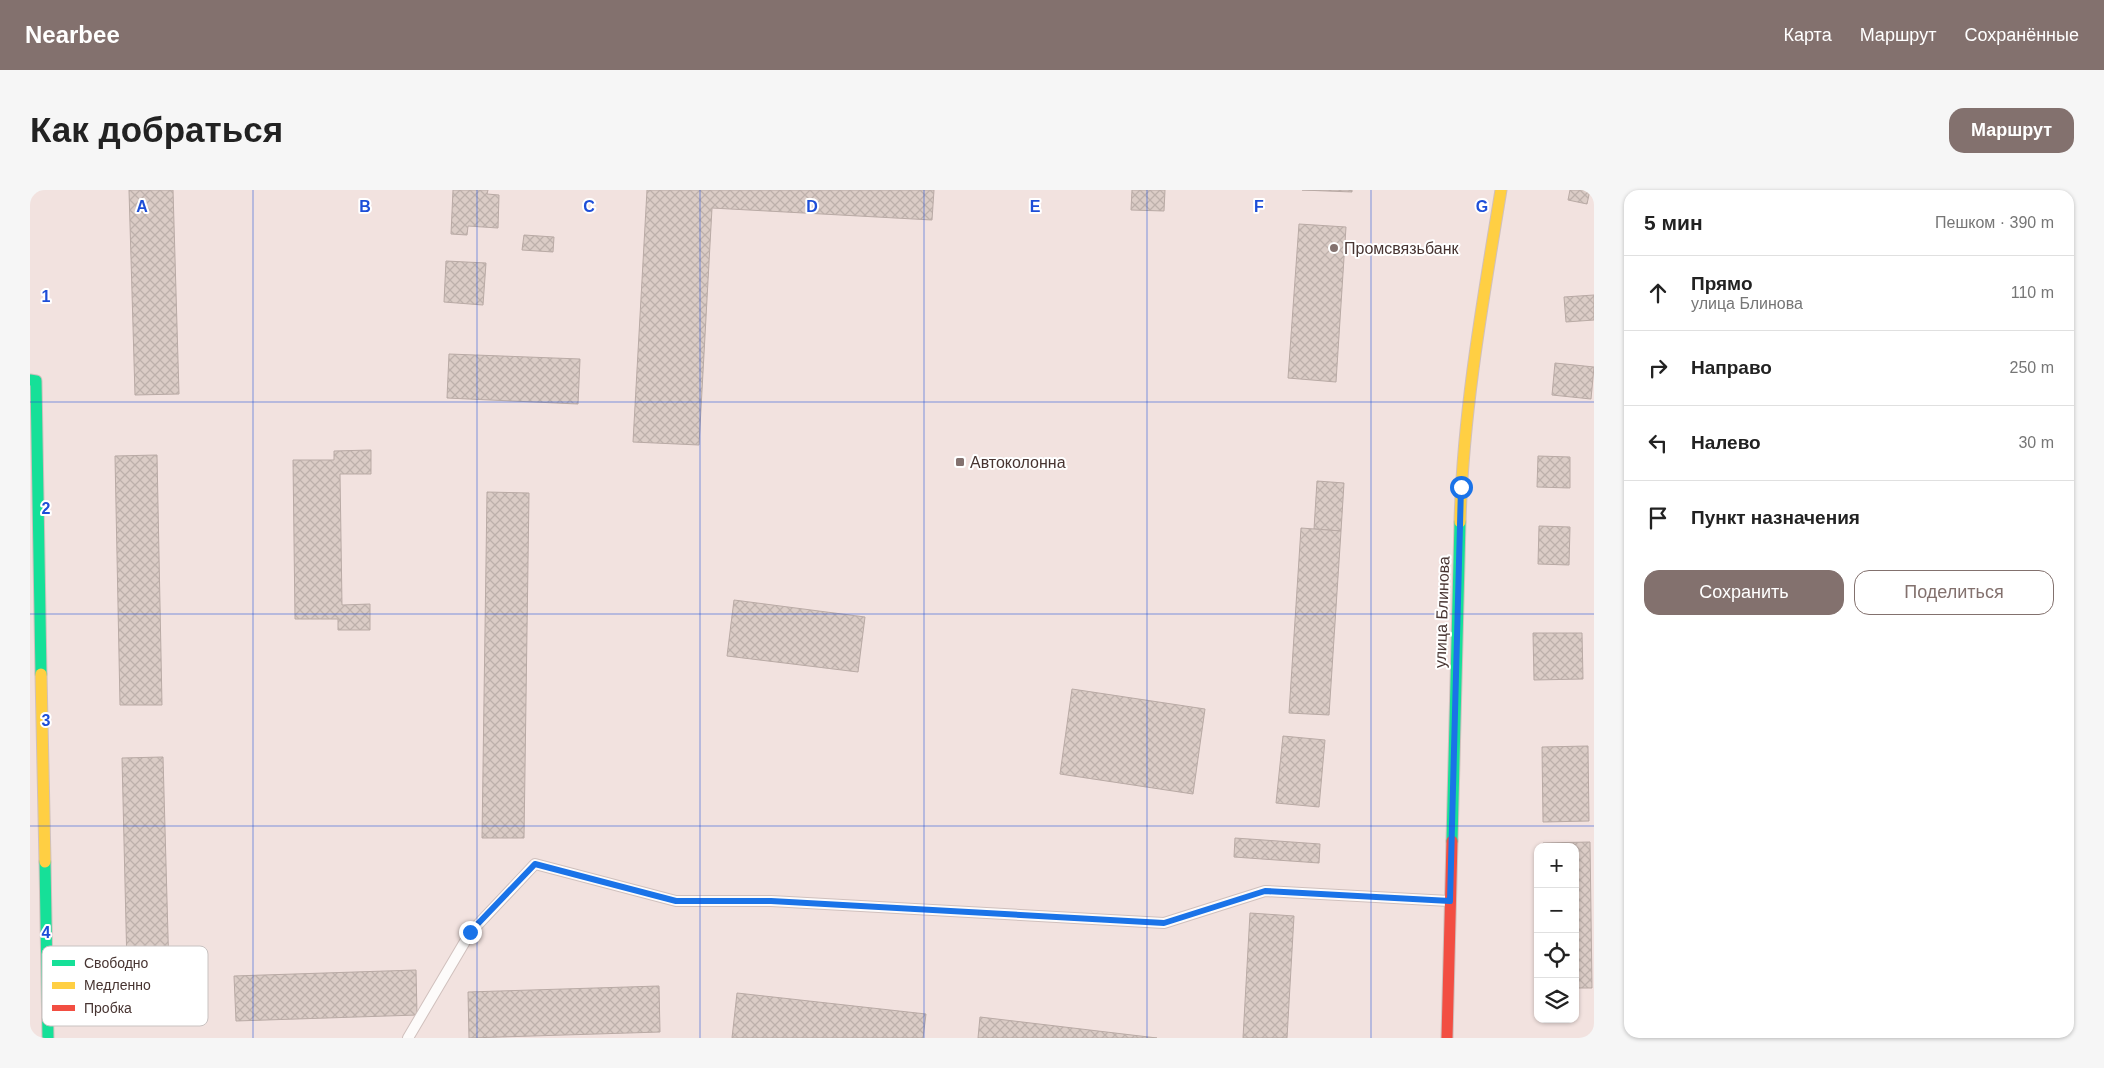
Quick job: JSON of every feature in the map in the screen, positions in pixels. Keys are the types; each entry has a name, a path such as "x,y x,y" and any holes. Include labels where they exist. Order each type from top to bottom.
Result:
{"main road":[{"name":"улица Блинова","path":"1447,1038 1461,487 1479,324 1501,190"},
{"path":"30,380 36,381 46,946"}],"lane":[{"path":"408,1038 470,932 535,864 676,901 771,901 1164,923 1265,891 1450,901"}],"building":[{"path":"129,190 173,190 179,394 135,395"},
{"path":"453,190 488,190 487,194 499,195 498,228 468,226 467,235 451,234"},
{"path":"647,190 934,190 932,220 712,208 699,445 633,442"},
{"path":"1132,190 1165,190 1164,211 1131,210"},
{"path":"1302,190 1352,190 1352,192"},
{"path":"1570,190 1590,190 1587,204 1568,200"},
{"path":"1299,224 1346,227 1336,382 1288,378"},
{"path":"524,235 554,237 553,252 522,250"},
{"path":"446,261 486,263 483,305 444,302"},
{"path":"1594,295 1594,320 1566,322 1564,297"},
{"path":"449,354 580,359 578,404 447,398"},
{"path":"1555,363 1594,367 1591,399 1552,395"},
{"path":"371,450 371,474 340,474 342,605 370,604 370,630 338,630 338,619 295,619 293,460 334,460 334,451"},
{"path":"157,455 162,705 120,705 115,456"},
{"path":"1538,456 1570,457 1570,488 1537,487"},
{"path":"1317,481 1344,483 1341,531 1314,529"},
{"path":"487,492 529,493 524,838 482,838"},
{"path":"1539,526 1570,527 1569,565 1538,564"},
{"path":"1301,528 1341,531 1329,715 1289,713"},
{"path":"734,600 865,617 858,672 727,656"},
{"path":"1533,633 1582,633 1583,679 1534,680"},
{"path":"1072,689 1205,709 1193,794 1060,774"},
{"path":"1283,736 1325,740 1319,807 1276,803"},
{"path":"1588,746 1589,821 1543,822 1542,747"},
{"path":"163,757 168,946 127,946 122,758"},
{"path":"1235,838 1320,844 1319,863 1234,857"},
{"path":"1590,842 1592,988 1579,988 1579,843 1543,843"},
{"path":"1250,913 1294,916 1287,1038 1243,1038"},
{"path":"416,970 417,1015 236,1021 234,976"},
{"path":"659,986 660,1032 469,1038 468,992"},
{"path":"737,993 926,1014 923,1038 732,1038"},
{"path":"980,1017 1157,1038 978,1038"}],"traffic: fast":[{"path":"30,380 36,381 41,674"},
{"path":"1452,841 1460,522"},
{"path":"45,862 46,946"},
{"path":"48,1026 48,1038"}],"traffic: slow":[{"path":"1460,522 1465,439 1470,397 1501,190"},
{"path":"41,674 45,862"}],"traffic: jam":[{"path":"1447,1038 1452,841"}],"place":[{"name":"Промсвязьбанк","path":"1334,248"},
{"name":"Автоколонна","path":"960,462"}],"route":[{"path":"470,932 535,864 676,901 771,901 1164,923 1265,891 1450,901 1461,487"}]}
